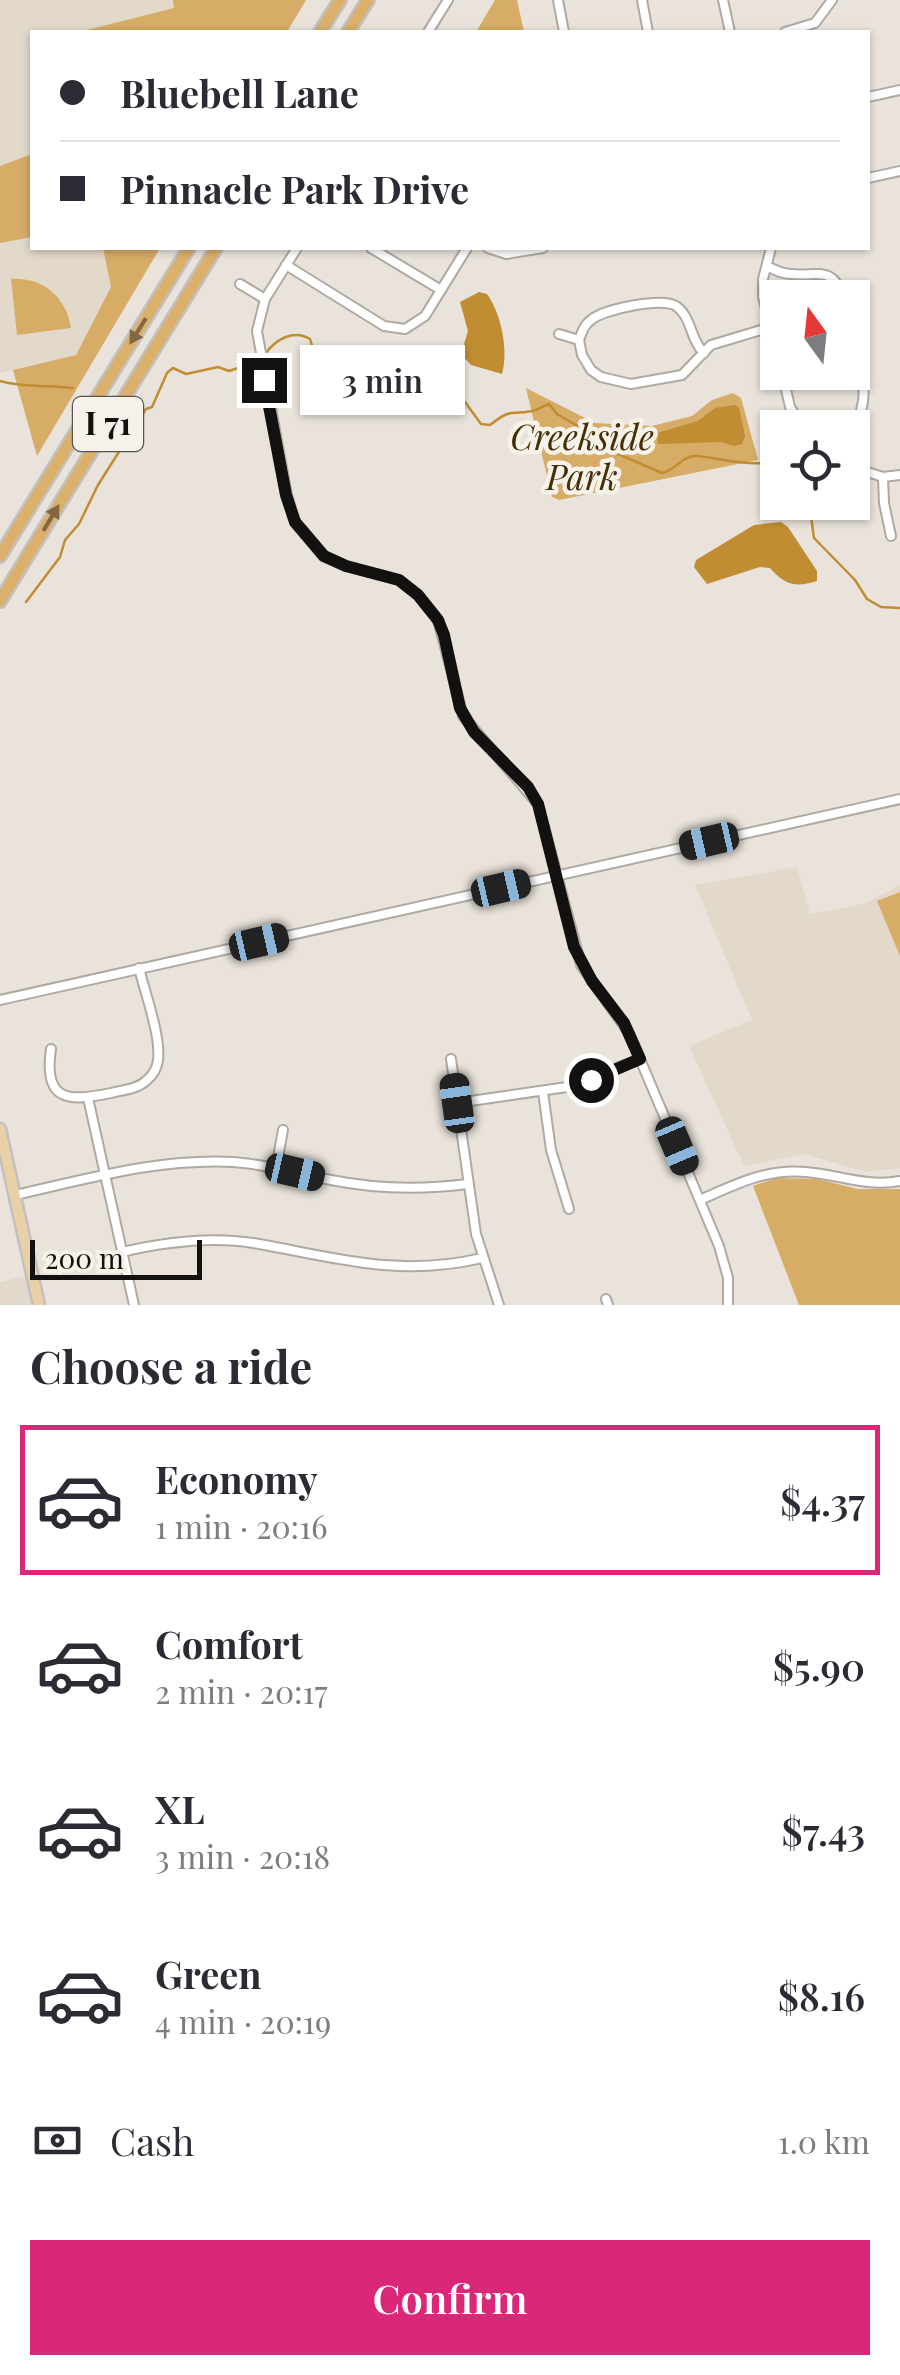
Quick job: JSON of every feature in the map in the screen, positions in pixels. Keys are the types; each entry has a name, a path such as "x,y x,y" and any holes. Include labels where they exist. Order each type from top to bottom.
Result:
{"highway":[{"path":"321,30 340,0"},
{"path":"349,30 368,0"},
{"name":"I 71","path":"0,556 187,250"},
{"name":"I 71","path":"0,601 215,250"}],"main road":[{"path":"0,1129 40,1305"}],"street":[{"path":"429,30 448,0"},
{"path":"558,0 564,30"},
{"path":"642,0 648,30"},
{"path":"723,0 730,30"},
{"path":"792,30 816,23 832,0"},
{"path":"870,98 900,90"},
{"path":"870,178 899,174"},
{"path":"296,250 265,299 257,341 286,495 295,522 324,556 399,580 426,603 444,635 460,708 474,732 534,796 543,816 582,965 624,1023 640,1059 723,1258 728,1305"},
{"path":"374,250 441,290"},
{"path":"286,265 384,326 396,329 420,321 466,250"},
{"path":"494,250 506,254 530,250"},
{"path":"762,280 771,250"},
{"path":"767,266 794,275 816,272 833,280"},
{"path":"240,284 265,299"},
{"path":"704,353 697,346 685,315 669,303 657,302 599,315 584,326 580,340 591,370 601,377 631,384 682,375 721,340 760,330"},
{"path":"559,334 580,340"},
{"path":"870,473 883,477 900,475"},
{"path":"883,477 891,536"},
{"path":"0,1000 900,799"},
{"path":"51,1049 51,1082 68,1099 142,1085 157,1066 158,1050 140,968"},
{"path":"451,1059 467,1184 482,1258 499,1305"},
{"path":"457,1103 580,1084 640,1059"},
{"path":"543,1092 551,1150 569,1208"},
{"path":"88,1098 134,1305"},
{"path":"276,1168 283,1130"},
{"path":"15,1195 105,1174 198,1162 276,1168 329,1180 396,1188 467,1184"},
{"path":"700,1200 777,1172 820,1173 858,1183 900,1182"},
{"path":"122,1252 198,1240 251,1243 363,1265 427,1267 482,1258"}],"shaded area":[{"path":"0,0 173,0 175,8 87,30 30,30 30,250 103,250 111,287 76,355 0,373"},
{"path":"479,292 487,294 500,322 505,354 502,374 471,365 461,354 468,331 460,302"},
{"path":"735,405 745,436 742,444 658,444 657,433 698,421 715,408"},
{"path":"781,522 817,571 817,581 791,584 770,568 760,567 707,584 694,567 696,560 754,525"},
{"path":"797,867 810,914 863,904 900,885 900,1168 867,1172 803,1154 744,1166 689,1046 752,1020 695,885"},
{"path":"27,1276 33,1305 0,1305 0,1282"}],"green space":[{"path":"173,0 306,0 288,30 87,30 174,8"},
{"path":"495,0 517,0 524,30 477,30"},
{"path":"30,155 30,237 0,243 0,166"},
{"path":"103,250 159,250 37,456 13,370 76,355 111,287"},
{"path":"11,279 33,281 51,291 64,307 71,328 17,335"},
{"name":"Creekside Park","path":"526,388 595,423 652,426 692,416 712,400 733,393 741,398 758,460 559,500 552,497"},
{"path":"900,892 900,956 877,901"},
{"path":"777,1178 817,1179 858,1189 900,1189 900,1305 799,1305 753,1186"}],"waterway":[{"path":"266,353 286,337 304,336 310,339 314,352 303,375 306,385 335,397 374,400 390,389 421,383 429,394 465,402 481,424 490,425 507,414 549,404 557,414 593,435 602,447 662,473 697,456 760,463"},
{"path":"26,602 60,557 65,540 79,524 98,485 146,409 152,407 167,373 173,368 186,374 218,367 229,371 253,363"},
{"path":"0,381 73,388"},
{"path":"812,520 814,538 855,580 867,599 881,607 900,608"}],"route":[{"path":"264,380 286,495 302,533 324,556 399,580 426,603 444,635 456,695 469,725 528,787 538,804 574,947 592,981 624,1023 640,1059 591,1080"}]}
